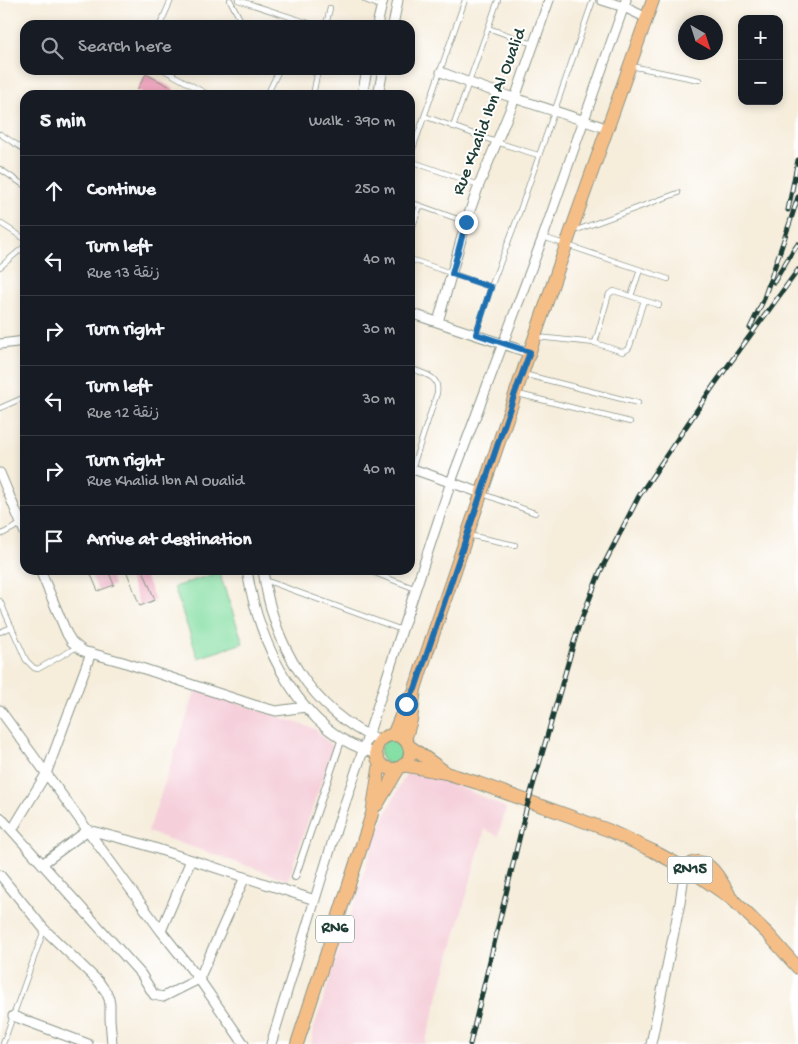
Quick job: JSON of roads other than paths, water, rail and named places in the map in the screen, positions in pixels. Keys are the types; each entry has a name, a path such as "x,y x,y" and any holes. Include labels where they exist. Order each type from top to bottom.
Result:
{"main road":[{"name":"RN6","path":"372,814 401,766 409,758 410,754 407,743 415,689 566,245 653,0"},
{"name":"RN6","path":"393,735 406,704 415,689"},
{"path":"374,738 384,738 393,735 400,736 407,743"},
{"name":"RN6","path":"297,1044 372,814 378,759 378,745 374,738"},
{"name":"RN15","path":"407,743 446,772"},
{"path":"378,759 389,768 401,766"},
{"name":"RN15","path":"401,766 446,772 608,830 637,843 686,868 732,899 769,935 798,968"}],"street":[{"path":"394,20 398,0"},
{"name":"Rue Khalid Ibn Al Oualid","path":"438,322 466,222 514,98 549,0"},
{"path":"602,0 625,4 647,18"},
{"path":"378,20 382,3"},
{"path":"271,1044 337,827 363,751 374,738 402,630 452,482 543,237 625,4"},
{"path":"441,72 468,83 554,110 608,130"},
{"path":"363,90 366,75"},
{"path":"379,90 383,75"},
{"path":"415,315 530,352"},
{"path":"0,344 20,342"},
{"path":"415,471 452,482 481,494"},
{"path":"1,479 20,522"},
{"path":"42,575 67,634 83,651 276,711 306,707"},
{"path":"248,575 255,608 270,648 293,690 306,707 325,726 338,736 378,759"},
{"path":"264,575 274,620 283,644 309,686 330,710 346,722 374,738"},
{"path":"12,830 46,774 91,653"},
{"path":"0,710 244,1044"},
{"path":"294,877 341,741"},
{"path":"0,817 142,974 154,995 163,997 199,980 245,878"},
{"path":"88,830 139,843 315,900"},
{"path":"42,864 88,830"},
{"path":"161,931 191,860"},
{"path":"651,1044 686,868"},
{"path":"0,875 44,929 99,982 106,992 110,1005 112,1044"},
{"path":"13,1016 65,1040 88,1044"}],"lane":[{"path":"162,20 171,0"},
{"path":"230,0 240,20"},
{"path":"238,0 300,20"},
{"path":"365,0 382,3"},
{"path":"415,144 465,0"},
{"path":"453,127 498,0"},
{"path":"476,334 593,0"},
{"path":"327,20 330,8"},
{"path":"488,28 533,44"},
{"path":"630,66 699,80"},
{"path":"173,75 200,90"},
{"path":"269,90 277,75"},
{"path":"314,90 316,75"},
{"path":"424,116 538,156"},
{"path":"0,134 20,147"},
{"path":"415,161 479,185"},
{"path":"0,169 20,183"},
{"path":"571,231 678,193"},
{"path":"415,204 466,222"},
{"path":"415,220 420,206"},
{"path":"0,223 20,236"},
{"path":"543,237 668,279"},
{"path":"0,267 20,250"},
{"path":"415,261 491,287"},
{"path":"631,296 640,270"},
{"path":"595,343 610,294 614,291 660,305"},
{"path":"535,337 595,343 623,352 628,349 644,300"},
{"path":"415,370 432,377 438,386 415,458"},
{"path":"522,374 638,403"},
{"path":"515,393 630,422"},
{"path":"0,408 20,399"},
{"path":"481,494 535,513"},
{"path":"0,535 20,525"},
{"path":"467,535 515,545"},
{"path":"380,575 416,589"},
{"path":"264,580 402,630"},
{"path":"0,601 26,660 34,668 38,669 77,646"},
{"path":"0,632 12,626"},
{"path":"2,1041 13,1016 44,929"}],"railway":[{"path":"788,210 798,160"},
{"path":"750,328 763,301 798,197"},
{"path":"774,282 798,244"},
{"path":"470,1044 526,810 578,628 600,572 639,496 714,385 798,270"}]}
